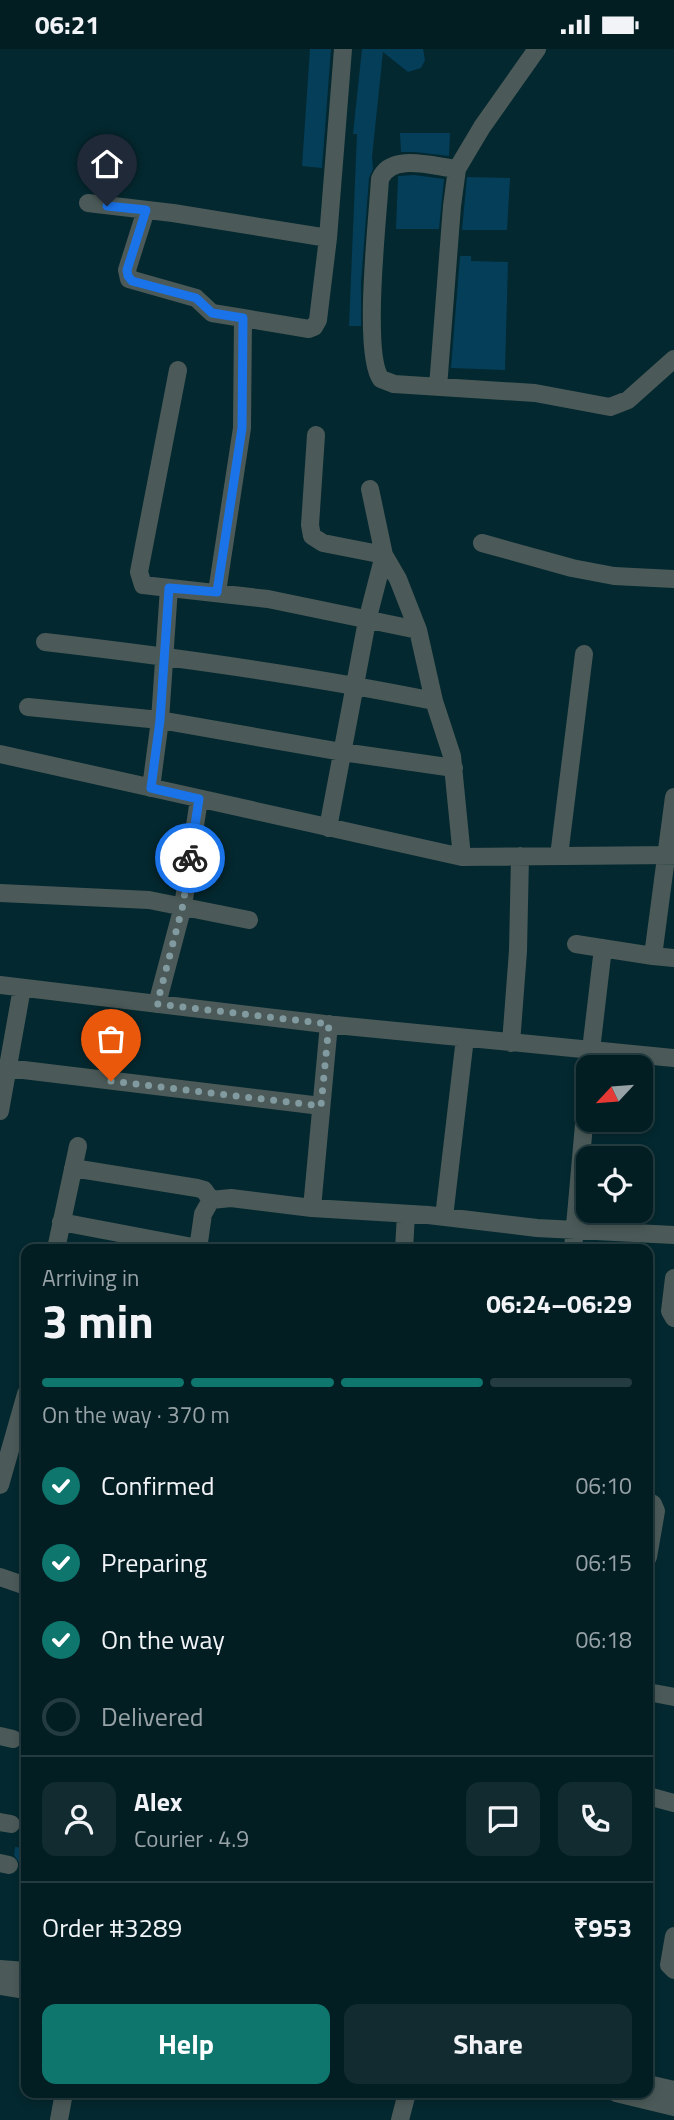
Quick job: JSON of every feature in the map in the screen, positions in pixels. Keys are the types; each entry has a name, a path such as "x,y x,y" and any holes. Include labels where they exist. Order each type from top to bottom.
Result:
{"street":[{"path":"146,210 127,270 129,279 196,298 212,313 303,328 315,326 328,238 343,49"},
{"path":"438,387 457,169 482,127 537,49"},
{"path":"457,169 405,163 383,171 380,179 372,297 376,372 381,379 394,384 535,393 610,407 628,400 674,359"},
{"path":"88,203 328,238"},
{"path":"217,592 242,428 243,318"},
{"path":"178,370 139,572 143,585 217,592 325,609 367,621 418,630"},
{"path":"316,435 310,525 312,536 323,543 384,555"},
{"path":"370,489 384,555 398,579 418,630 435,701 453,756 462,857"},
{"path":"482,543 572,568 614,576 674,579"},
{"path":"328,828 367,621 384,555"},
{"path":"151,788 160,720 169,588"},
{"path":"45,642 164,656 356,685 435,701"},
{"path":"559,856 584,654"},
{"path":"28,707 160,720 341,752 454,768"},
{"path":"0,754 462,857 670,854"},
{"path":"653,956 670,854 674,797"},
{"path":"157,1004 183,905 199,799"},
{"path":"511,1043 518,951 520,856"},
{"path":"0,893 149,900 249,920"},
{"path":"576,944 674,958"},
{"path":"590,1055 603,948"},
{"path":"0,985 511,1043 576,1056"},
{"path":"0,1111 22,988"},
{"path":"312,1208 329,1024"},
{"path":"444,1217 465,1038"},
{"path":"653,1058 674,1058"},
{"path":"7,1068 321,1106"},
{"path":"573,1244 583,1132"},
{"path":"57,1244 78,1146"},
{"path":"73,1168 197,1188 204,1191 211,1200"},
{"path":"211,1200 231,1198 537,1228 674,1235"},
{"path":"199,1244 202,1214 211,1200"},
{"path":"404,1244 406,1214"},
{"path":"61,1222 173,1244"},
{"path":"673,1289 670,1311 674,1318"},
{"path":"0,1485 21,1433"},
{"path":"653,1504 656,1511 653,1528"},
{"path":"0,1577 21,1584"},
{"path":"653,1693 674,1697"},
{"path":"653,1797 674,1803"},
{"path":"674,1936 669,1966 674,1971"},
{"path":"0,1969 21,1975"},
{"path":"0,1986 21,1978"},
{"path":"653,2085 674,2090"},
{"path":"59,2120 63,2098"},
{"path":"400,2120 406,2098"},
{"path":"637,2098 674,2107"}],"building":[{"path":"310,49 331,49 322,168 302,166"},
{"path":"362,49 423,49 425,60 421,68 408,72 383,52 373,169 369,178 361,283 361,326 349,326 357,134 353,134"},
{"path":"400,133 450,133 449,156 401,152"},
{"path":"398,176 444,179 439,229 396,229"},
{"path":"467,177 510,178 507,230 462,230"},
{"path":"460,256 471,256 471,261 508,262 505,370 451,368"},
{"path":"15,1847 21,1848 21,1864 20,1864 14,1855"}],"way so far":[{"path":"111,1081 321,1106 329,1024 157,1004 183,905 190,858"}],"route":[{"path":"107,206 146,210 127,270 129,279 196,298 212,313 243,318 242,428 217,592 169,588 160,720 151,788 199,799 190,858"}]}
